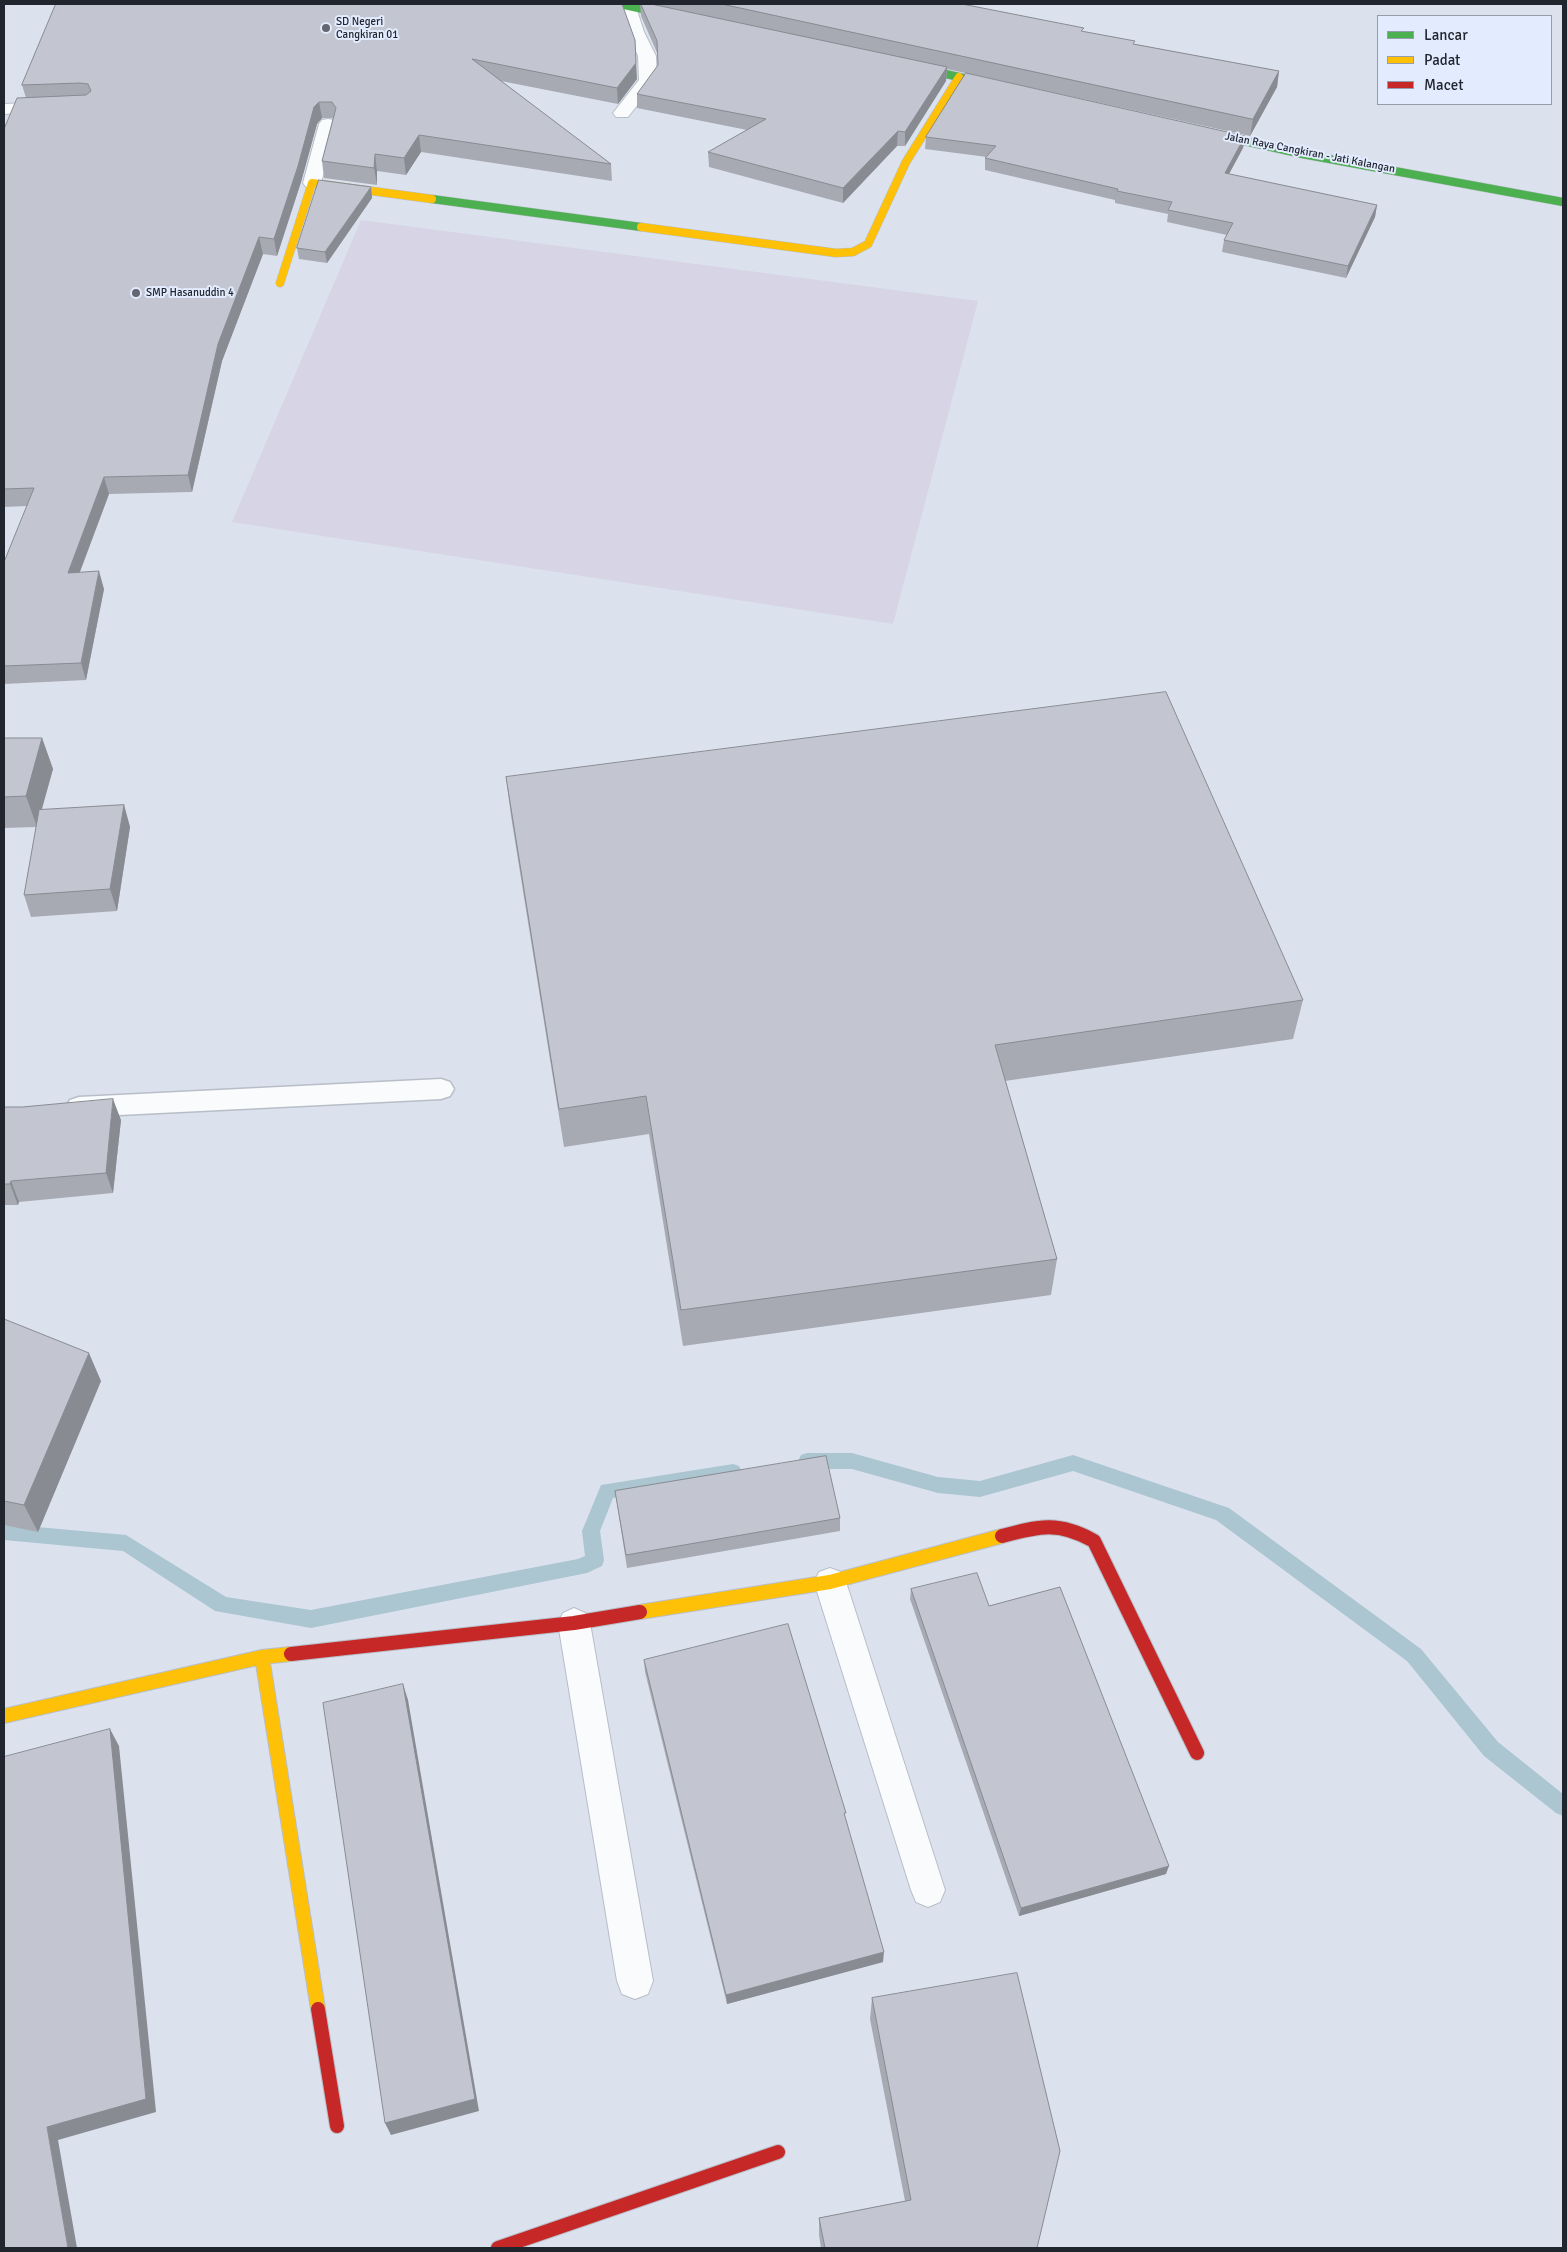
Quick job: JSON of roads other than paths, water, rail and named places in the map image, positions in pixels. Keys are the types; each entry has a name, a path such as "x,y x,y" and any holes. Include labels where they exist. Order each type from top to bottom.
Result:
{"street":[{"path":"625,4 686,18"},
{"path":"622,114 648,80 647,56 625,4"},
{"path":"901,64 1006,87"},
{"path":"312,183 850,253 862,251 868,244 906,162 959,77"},
{"path":"4,108 66,107"},
{"path":"280,283 312,183 328,124"},
{"name":"Jalan Raya Cangkiran - Jati Kalangan","path":"1197,130 1302,154 1563,202"},
{"path":"4,1716 262,1656 574,1623 830,1582 1043,1525 1060,1526 1080,1532 1094,1541 1197,1753"},
{"path":"830,1582 928,1890"},
{"path":"574,1623 635,1981"},
{"path":"262,1656 337,2126"},
{"path":"498,2248 778,2152"}],"lane":[{"path":"54,1108 442,1089"}],"waterway":[{"path":"807,1461 852,1461 938,1485 980,1489 1073,1463 1222,1514 1414,1655 1491,1749 1563,1806"},
{"path":"4,1532 126,1543 222,1605 311,1619 580,1567 595,1560 591,1531 607,1491 733,1472"}],"place":[{"name":"SD Negeri Cangkiran 01","path":"326,28"},
{"name":"SMP Hasanuddin 4","path":"136,293"}]}
